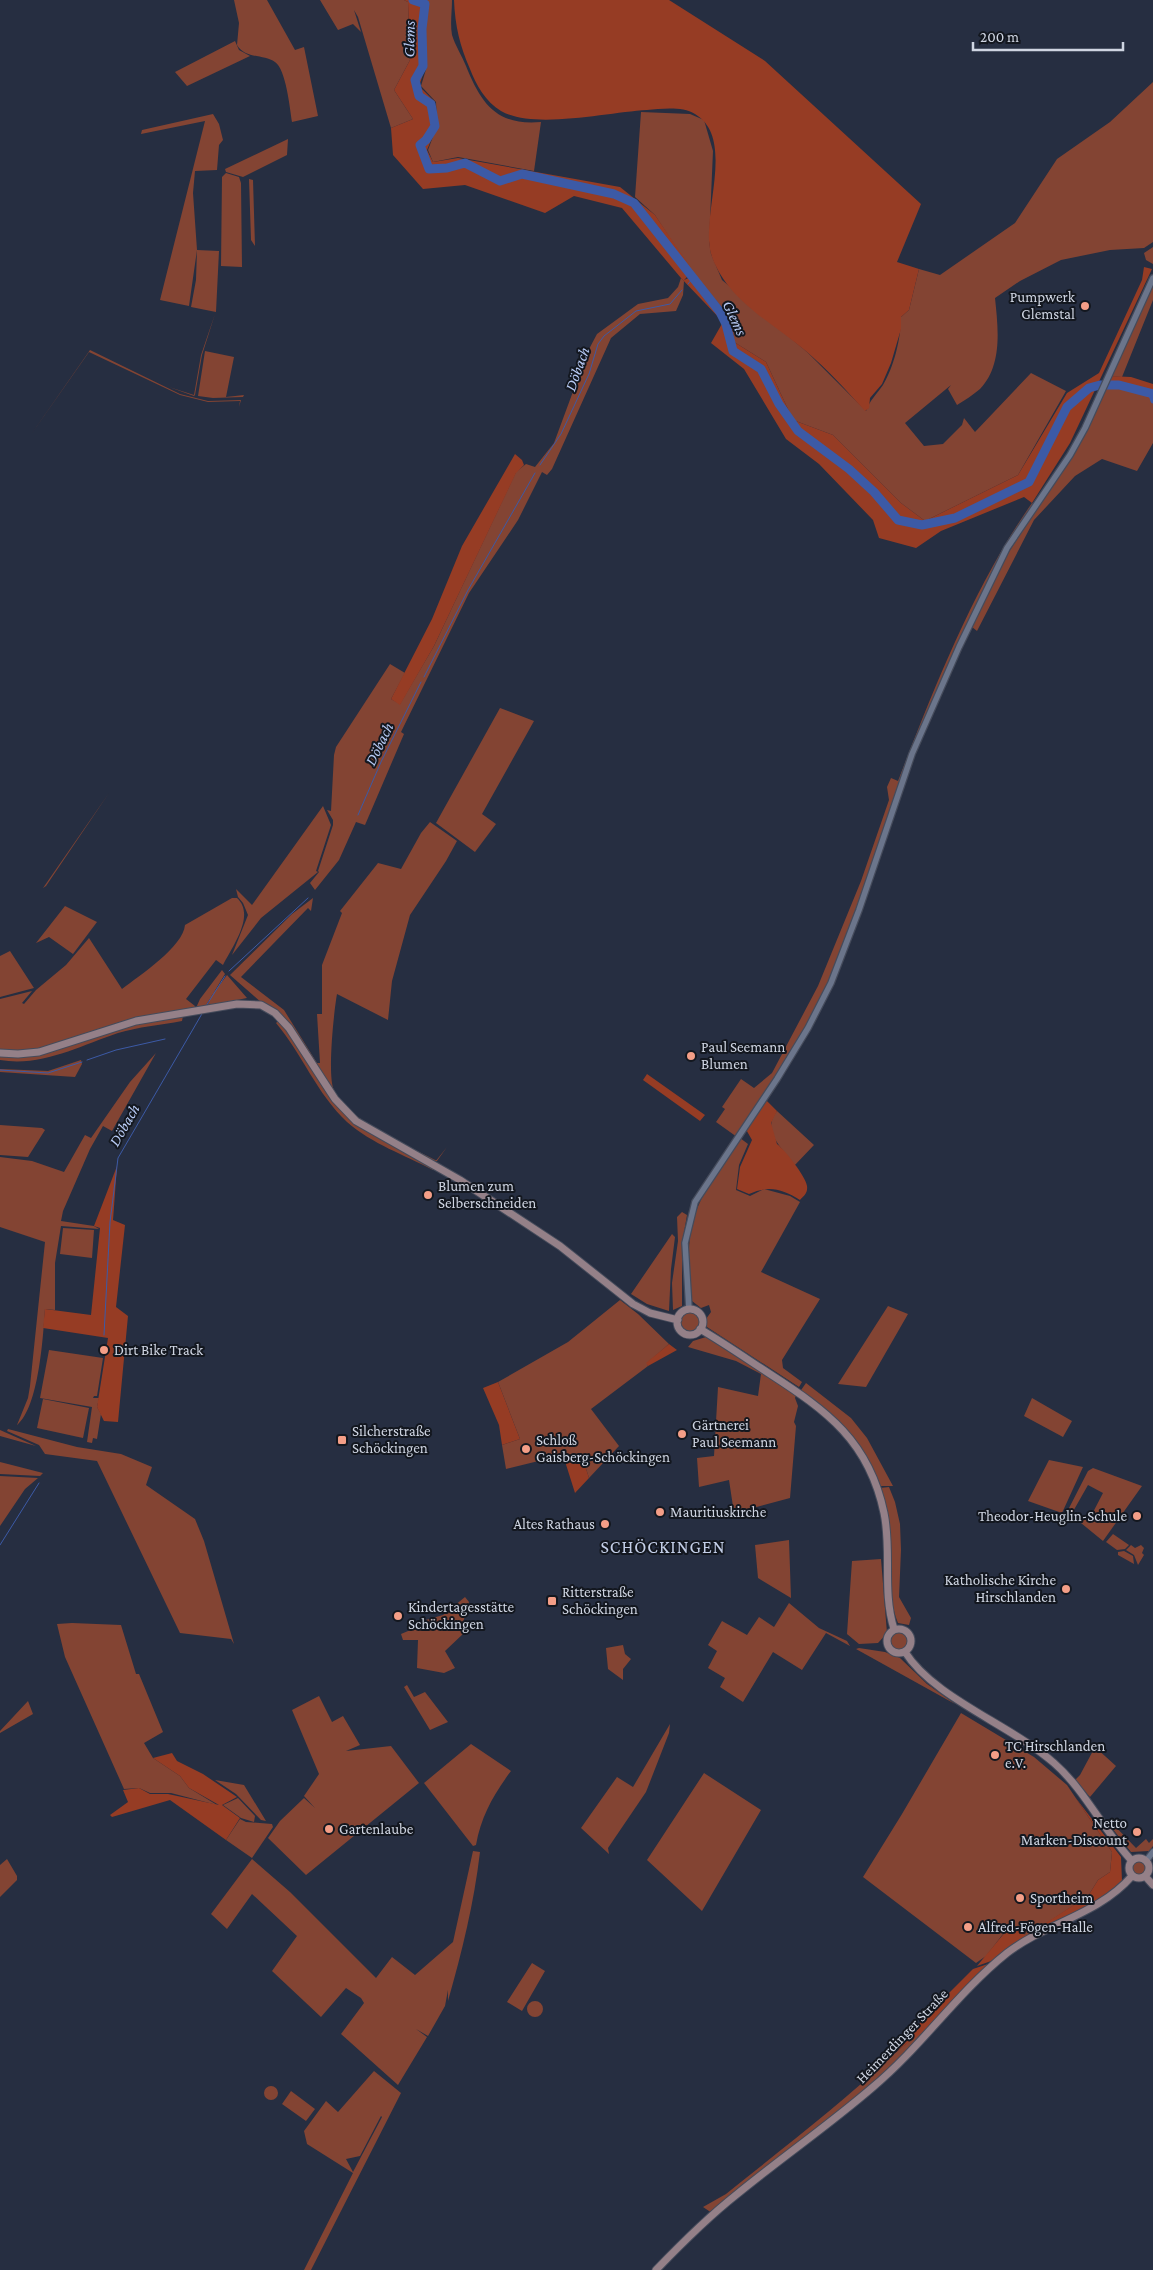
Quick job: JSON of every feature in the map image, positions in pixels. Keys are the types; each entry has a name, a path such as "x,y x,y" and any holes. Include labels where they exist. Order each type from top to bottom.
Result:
{"main road":[{"path":"0,1053 32,1053 120,1024 195,1011 251,1003 268,1009 289,1028 335,1099 356,1121 460,1180 560,1246 633,1304 650,1312 678,1320"},
{"path":"689,1309 696,1311 701,1316 700,1329 693,1334 684,1333 679,1328 678,1320 682,1312 689,1309"},
{"path":"700,1329 823,1410 846,1432 859,1451 873,1479 884,1513 888,1541 888,1599 894,1629"},
{"path":"894,1629 903,1629 910,1635 911,1643 905,1652 894,1653 887,1645 888,1636 894,1629"},
{"path":"905,1652 920,1670 938,1686 1000,1724 1053,1762 1072,1782 1132,1861"},
{"path":"1139,1858 1146,1861 1149,1869 1145,1876 1138,1879 1132,1876 1128,1870 1132,1861 1139,1858"},
{"name":"Heimerdinger Straße","path":"656,2270 679,2245 736,2195 887,2075 963,1992 1005,1955 1031,1937 1099,1904 1132,1876"},
{"path":"1145,1876 1153,1885"}],"street":[{"path":"689,1309 685,1240 695,1202 777,1079 808,1028 831,982 859,910 912,754 959,647 1008,548 1070,455 1101,394 1153,278"},
{"path":"1146,1861 1153,1852"}],"shaded area":[{"path":"234,0 267,0 295,50 304,47 318,116 292,122 287,90 279,66 271,60 245,52 237,45 239,23"},
{"path":"320,0 404,0 408,2 410,60 394,90 413,119 391,128 358,17 354,10 361,32 353,24 338,30"},
{"path":"404,0 420,0 426,66 419,86 435,102 437,126 427,150 433,162 458,158 620,187 655,215 695,274 689,275 684,280 695,275 732,320 734,342 766,362 793,420 833,435 901,503 925,521 1018,475 1067,393 1099,373 1142,280 1144,267 1152,269 1070,443 1032,503 1024,497 941,531 916,548 879,538 873,520 819,464 786,439 744,369 711,343 723,322 681,278 622,208 574,196 545,213 465,185 423,189 393,155 391,128 413,119 394,90 410,60 408,2"},
{"path":"420,0 452,0 451,26 453,39 484,101 501,116 525,122 541,122 534,171 458,157 433,162 428,150 437,126 436,102 421,86 427,66"},
{"path":"454,0 669,0 765,61 921,204 897,262 919,269 909,310 901,317 901,329 891,363 882,384 870,398 869,408 865,411 815,359 740,299 719,273 712,257 709,241 709,222 716,160 714,142 708,126 690,111 678,109 631,111 551,120 515,116 501,111 486,98 472,75 459,36"},
{"path":"235,41 239,50 250,56 187,86 175,72"},
{"path":"1153,82 1153,242 1144,248 1110,250 1061,260 1020,281 995,298 998,333 996,357 987,379 980,389 957,405 948,389 951,385 905,423 924,446 943,444 962,425 964,418 975,432 1031,373 1066,391 1018,475 925,521 901,503 833,435 793,420 766,362 734,342 732,320 688,266 655,215 635,197 641,112 690,114 704,120 713,151 709,242 711,254 722,280 807,352 866,411 883,385 894,361 901,317 909,310 919,269 940,275 1015,223 1057,159 1110,122"},
{"path":"213,114 219,124 223,140 219,145 217,170 195,171 193,193 197,250 189,306 160,300 205,121 141,134 142,130"},
{"path":"288,139 287,155 243,177 226,172 225,169"},
{"path":"226,173 239,177 241,183 242,267 221,266 222,177"},
{"path":"249,179 253,180 255,246 251,240"},
{"path":"1153,247 1153,264 1146,260 1144,253"},
{"path":"197,250 219,251 216,312 191,307 196,280"},
{"path":"681,278 684,281 683,295 676,311 640,314 611,338 552,469 547,475 542,472 518,520 469,593 401,732 404,734 365,825 356,822 339,860 315,890 310,883 319,872 333,825 333,820 327,810 331,811 336,747 390,664 405,673 391,699 400,704 434,646 516,472 526,464 535,467 554,443 588,351 597,334 638,304 668,298 678,287"},
{"path":"1153,278 1153,300 1122,377 1109,376"},
{"path":"215,314 202,355 195,395 194,396 169,387 194,395 201,355"},
{"path":"90,350 180,394 208,401 241,400 239,407 240,401 208,402 180,395 89,352 30,436"},
{"path":"205,351 234,357 226,397 244,395 243,397 213,398 198,396"},
{"path":"1109,376 1131,377 1153,384 1153,402 1148,397 1130,389 1104,389"},
{"path":"1120,388 1143,392 1153,402 1153,443 1137,471 1102,459 1075,476 1034,520 977,631 972,627 1009,552 1070,455 1104,389"},
{"path":"515,454 522,460 524,465 516,473 434,646 400,705 391,699 432,619 462,546"},
{"path":"1032,503 1035,505 1018,531 924,725 846,944 808,1028 737,1137 716,1122 725,1109 722,1107 741,1079 754,1088 772,1073 818,986 861,881 889,800 887,787 891,778 898,781 941,674 974,602 1011,534"},
{"path":"500,708 534,721 482,814 496,824 475,852 436,823"},
{"path":"109,793 46,886 43,888"},
{"path":"323,806 331,825 316,871 318,872 261,918 232,955 248,915 238,897 236,889 252,905"},
{"path":"430,822 457,841 410,915 392,981 388,1020 337,994 331,1071 334,1090 341,1101 295,1032 230,975 292,914 313,898 311,911 308,908 241,977 284,1010 317,1063 320,1063 317,1014 322,1014 322,965 342,913 340,911 378,863 401,869 421,833"},
{"path":"232,898 237,898 242,905 244,913 241,931 223,965 216,960 186,999 195,1006 194,1009 120,1022 32,1051 0,1051 0,999 32,991 22,1003 24,1004 36,990 66,965 89,938 122,989 169,951 177,942 185,925"},
{"path":"65,906 97,922 73,954 49,937 36,943"},
{"path":"10,951 34,988 0,997 0,956"},
{"path":"222,970 225,974 205,1007 196,1008 200,999"},
{"path":"227,975 247,998 207,1006 212,995"},
{"path":"183,1016 182,1021 118,1033 46,1058 31,1061 0,1060 0,1055 11,1056 121,1027"},
{"path":"281,1018 343,1109 435,1167 433,1170 367,1137 336,1111 276,1023"},
{"path":"156,1053 112,1131 103,1126 90,1149 63,1211 61,1221 94,1226 99,1229 61,1226 55,1263 55,1310 45,1309 41,1353 35,1388 24,1416 17,1425 28,1398 30,1386 45,1242 0,1227 0,1157 32,1161 64,1172 85,1135 91,1138 130,1082"},
{"path":"81,1060 82,1064 75,1077 0,1072 0,1069 48,1071"},
{"path":"647,1074 705,1115 700,1121 643,1080"},
{"path":"764,1098 777,1111 771,1123 777,1144 795,1164 806,1182 807,1191 800,1200 781,1191 769,1189 749,1194 737,1189 740,1167 752,1140 744,1126"},
{"path":"341,1102 379,1131 435,1162 367,1126 345,1108"},
{"path":"777,1111 814,1145 794,1166 772,1133 772,1119"},
{"path":"0,1125 42,1128 45,1130 28,1157 0,1155"},
{"path":"740,1138 748,1144 739,1165 736,1190 750,1196 764,1189 790,1196 800,1202 761,1272 820,1299 782,1360 783,1368 802,1382 799,1387 707,1327 706,1319 711,1312 709,1305 701,1308 692,1301 689,1250 695,1214 712,1180"},
{"path":"117,1166 113,1220 125,1225 116,1307 128,1316 118,1422 104,1421 97,1407 108,1338 43,1328 45,1309 91,1315 100,1228 94,1226"},
{"path":"682,1212 687,1215 682,1244 682,1306 673,1310 672,1283 678,1241 677,1217"},
{"path":"63,1228 94,1230 92,1258 60,1254"},
{"path":"672,1234 675,1237 669,1311 647,1304 631,1294"},
{"path":"620,1300 638,1314 669,1344 647,1363 648,1366 591,1409 619,1446 589,1478 581,1453 563,1455 506,1469 502,1445 520,1439 498,1382 568,1342"},
{"path":"888,1306 908,1314 866,1387 838,1384"},
{"path":"690,1312 697,1315 700,1322 697,1329 690,1332 683,1329 680,1322 683,1315"},
{"path":"706,1337 796,1395 795,1398 798,1406 794,1422 796,1426 790,1498 734,1513 729,1480 699,1487 697,1458 714,1456 718,1387 758,1396 761,1374 736,1361 688,1347 693,1341"},
{"path":"669,1344 677,1350 648,1366 646,1363"},
{"path":"49,1350 103,1358 97,1396 93,1398 99,1398 97,1407 101,1414 97,1439 93,1438 92,1443 87,1442 92,1407 40,1398"},
{"path":"498,1382 520,1439 502,1445 499,1425 483,1388"},
{"path":"806,1383 851,1418 867,1438 893,1486 876,1486 846,1432 799,1393"},
{"path":"1032,1398 1072,1421 1063,1437 1024,1416"},
{"path":"43,1399 89,1408 83,1438 37,1428"},
{"path":"8,1429 77,1447 121,1454 152,1467 146,1485 195,1519 204,1541 234,1644 231,1639 180,1633 97,1461 45,1454 39,1445 7,1431"},
{"path":"0,1430 36,1446 0,1436"},
{"path":"581,1453 589,1478 575,1493 563,1455"},
{"path":"1049,1460 1083,1467 1062,1513 1028,1501"},
{"path":"0,1462 43,1473 40,1476 0,1474"},
{"path":"1093,1468 1142,1486 1103,1541 1081,1523 1084,1518 1089,1520 1103,1493 1088,1485 1071,1515 1067,1512 1088,1471"},
{"path":"0,1476 38,1478 25,1489 0,1526"},
{"path":"889,1487 900,1524 899,1597 911,1618 909,1625 898,1623 892,1603 889,1532 880,1488"},
{"path":"1113,1534 1129,1545 1125,1549 1117,1550 1106,1542"},
{"path":"789,1540 791,1598 758,1578 755,1545"},
{"path":"1131,1545 1135,1548 1141,1545 1144,1548 1142,1553 1144,1555 1138,1565 1134,1555 1126,1550"},
{"path":"1124,1551 1133,1556 1134,1564 1118,1555 1118,1552"},
{"path":"881,1559 887,1633 878,1643 859,1644 847,1634 852,1561"},
{"path":"465,1597 469,1602 462,1626 464,1633 445,1651 455,1668 444,1673 417,1668 418,1640 403,1640 401,1634 420,1626 419,1622 443,1615"},
{"path":"789,1603 819,1628 847,1641 850,1646 826,1633 802,1670 773,1652 743,1702 720,1687 725,1678 708,1668 717,1651 708,1645 722,1621 747,1635 759,1617 774,1627"},
{"path":"57,1624 121,1625 136,1674 139,1674 163,1732 144,1743 153,1758 180,1776 189,1788 217,1805 171,1793 150,1793 139,1788 124,1789 65,1657"},
{"path":"895,1632 903,1632 908,1637 906,1648 895,1650 890,1645 890,1637"},
{"path":"623,1645 625,1654 631,1659 623,1669 623,1680 608,1669 606,1648"},
{"path":"856,1649 885,1652 900,1658 927,1684 955,1704"},
{"path":"407,1685 414,1697 425,1692 448,1722 430,1730 404,1687"},
{"path":"319,1696 332,1722 343,1716 360,1745 346,1751 391,1746 419,1783 306,1875 268,1838 280,1821 304,1798 315,1808 304,1796 319,1774 292,1710"},
{"path":"28,1701 33,1714 0,1733 0,1731"},
{"path":"961,1713 1034,1757 1067,1785 1112,1852 1110,1872 1098,1880 1088,1896 1030,1934 1025,1935 1010,1925 986,1956 976,1963 863,1877"},
{"path":"670,1724 669,1733 646,1792 608,1848 609,1854 581,1828 617,1777 633,1787"},
{"path":"471,1744 511,1771 489,1806 481,1824 476,1845 473,1846 424,1783"},
{"path":"1095,1747 1116,1766 1090,1797 1075,1780 1080,1775"},
{"path":"172,1753 177,1761 203,1774 237,1797 222,1805 240,1818 226,1840 170,1800 112,1817 110,1815 128,1802 123,1790 139,1788 150,1794 168,1794 219,1805 189,1788 180,1776 153,1758"},
{"path":"704,1773 761,1810 702,1911 647,1860"},
{"path":"215,1780 244,1785 266,1821 261,1820 236,1794"},
{"path":"1075,1797 1121,1857 1122,1881 1098,1902 994,1960 977,1966 1011,1925 1025,1935 1030,1933 1088,1896 1098,1880 1110,1872 1112,1852"},
{"path":"238,1798 255,1816 254,1822 241,1818 223,1805"},
{"path":"240,1819 246,1822 272,1824 273,1827 252,1858 226,1840"},
{"path":"1110,1821 1136,1848 1146,1839 1149,1843 1153,1839 1153,1846 1149,1851 1131,1852 1108,1823"},
{"path":"473,1851 480,1852 471,1909 448,2001 448,1990 445,2006 428,2036 416,2029 427,2037 398,2085 341,2034 364,2003 361,1998 346,1988 321,2017 272,1971 297,1936 252,1894 227,1929 211,1914 252,1859 290,1892 376,1978 392,1957 415,1975 453,1942"},
{"path":"7,1859 17,1876 17,1880 0,1897 0,1865"},
{"path":"1139,1860 1145,1862 1147,1868 1145,1874 1139,1876 1133,1874 1131,1868 1133,1862"},
{"path":"994,1962 920,2034 894,2053 927,2015 973,1969"},
{"path":"532,1963 545,1971 522,2011 507,2002"},
{"path":"535,2001 543,2009 535,2017 527,2009"},
{"path":"933,2020 920,2037 882,2077 712,2213 703,2207 726,2194 811,2126"},
{"path":"374,2071 401,2093 311,2270 304,2270 353,2173 307,2144 304,2131 326,2101 338,2112","holes":["382,2117 353,2172 346,2159 360,2156"]},
{"path":"271,2086 276,2088 278,2093 276,2098 271,2100 266,2098 264,2093 266,2088"},
{"path":"291,2091 315,2109 306,2121 282,2104"}],"waterway":[{"name":"Glems","path":"413,0 425,4 422,29 423,66 415,80 419,96 431,104 435,126 426,140 420,145 429,169 447,168 465,163 500,181 522,174 614,194 634,203 720,312 726,324 733,351 761,369 779,404 798,431 849,469 874,492 898,520 922,525 955,518 1029,482 1067,407 1089,388 1100,385 1119,385 1153,394"},
{"name":"Döbach","path":"688,284 693,278"},
{"name":"Döbach","path":"540,465 561,434 589,374 598,344 604,336 636,311 670,304 682,290"},
{"name":"Glems","path":"1150,392 1153,401"},
{"name":"Döbach","path":"424,677 468,590 535,473"},
{"name":"Döbach","path":"358,815 381,762 421,682"},
{"name":"Döbach","path":"229,971 308,898"},
{"name":"Döbach","path":"206,1006 225,976"},
{"name":"Döbach","path":"104,1335 110,1222 118,1158 203,1012"},
{"path":"87,1060 116,1050 165,1039"},
{"path":"0,1070 48,1073 82,1062"},
{"name":"Döbach","path":"0,1545 39,1483"}],"place":[{"name":"Pumpwerk Glemstal","path":"1085,306"},
{"name":"Paul Seemann Blumen","path":"691,1056"},
{"name":"Blumen zum Selberschneiden","path":"428,1195"},
{"name":"Dirt Bike Track","path":"104,1350"},
{"name":"Gärtnerei Paul Seemann","path":"682,1434"},
{"name":"Silcherstraße Schöckingen","path":"342,1440"},
{"name":"Schloß Gaisberg-Schöckingen","path":"526,1449"},
{"name":"Mauritiuskirche","path":"660,1512"},
{"name":"Theodor-Heuglin-Schule","path":"1137,1516"},
{"name":"Altes Rathaus","path":"605,1524"},
{"name":"Katholische Kirche Hirschlanden","path":"1066,1589"},
{"name":"Ritterstraße Schöckingen","path":"552,1601"},
{"name":"Kindertagesstätte Schöckingen","path":"398,1616"},
{"name":"TC Hirschlanden e.V.","path":"995,1755"},
{"name":"Gartenlaube","path":"329,1829"},
{"name":"Netto Marken-Discount","path":"1137,1832"},
{"name":"Sportheim","path":"1020,1898"},
{"name":"Alfred-Fögen-Halle","path":"968,1927"}],"district":[{"name":"SCHÖCKINGEN","path":"663,1547"}]}
